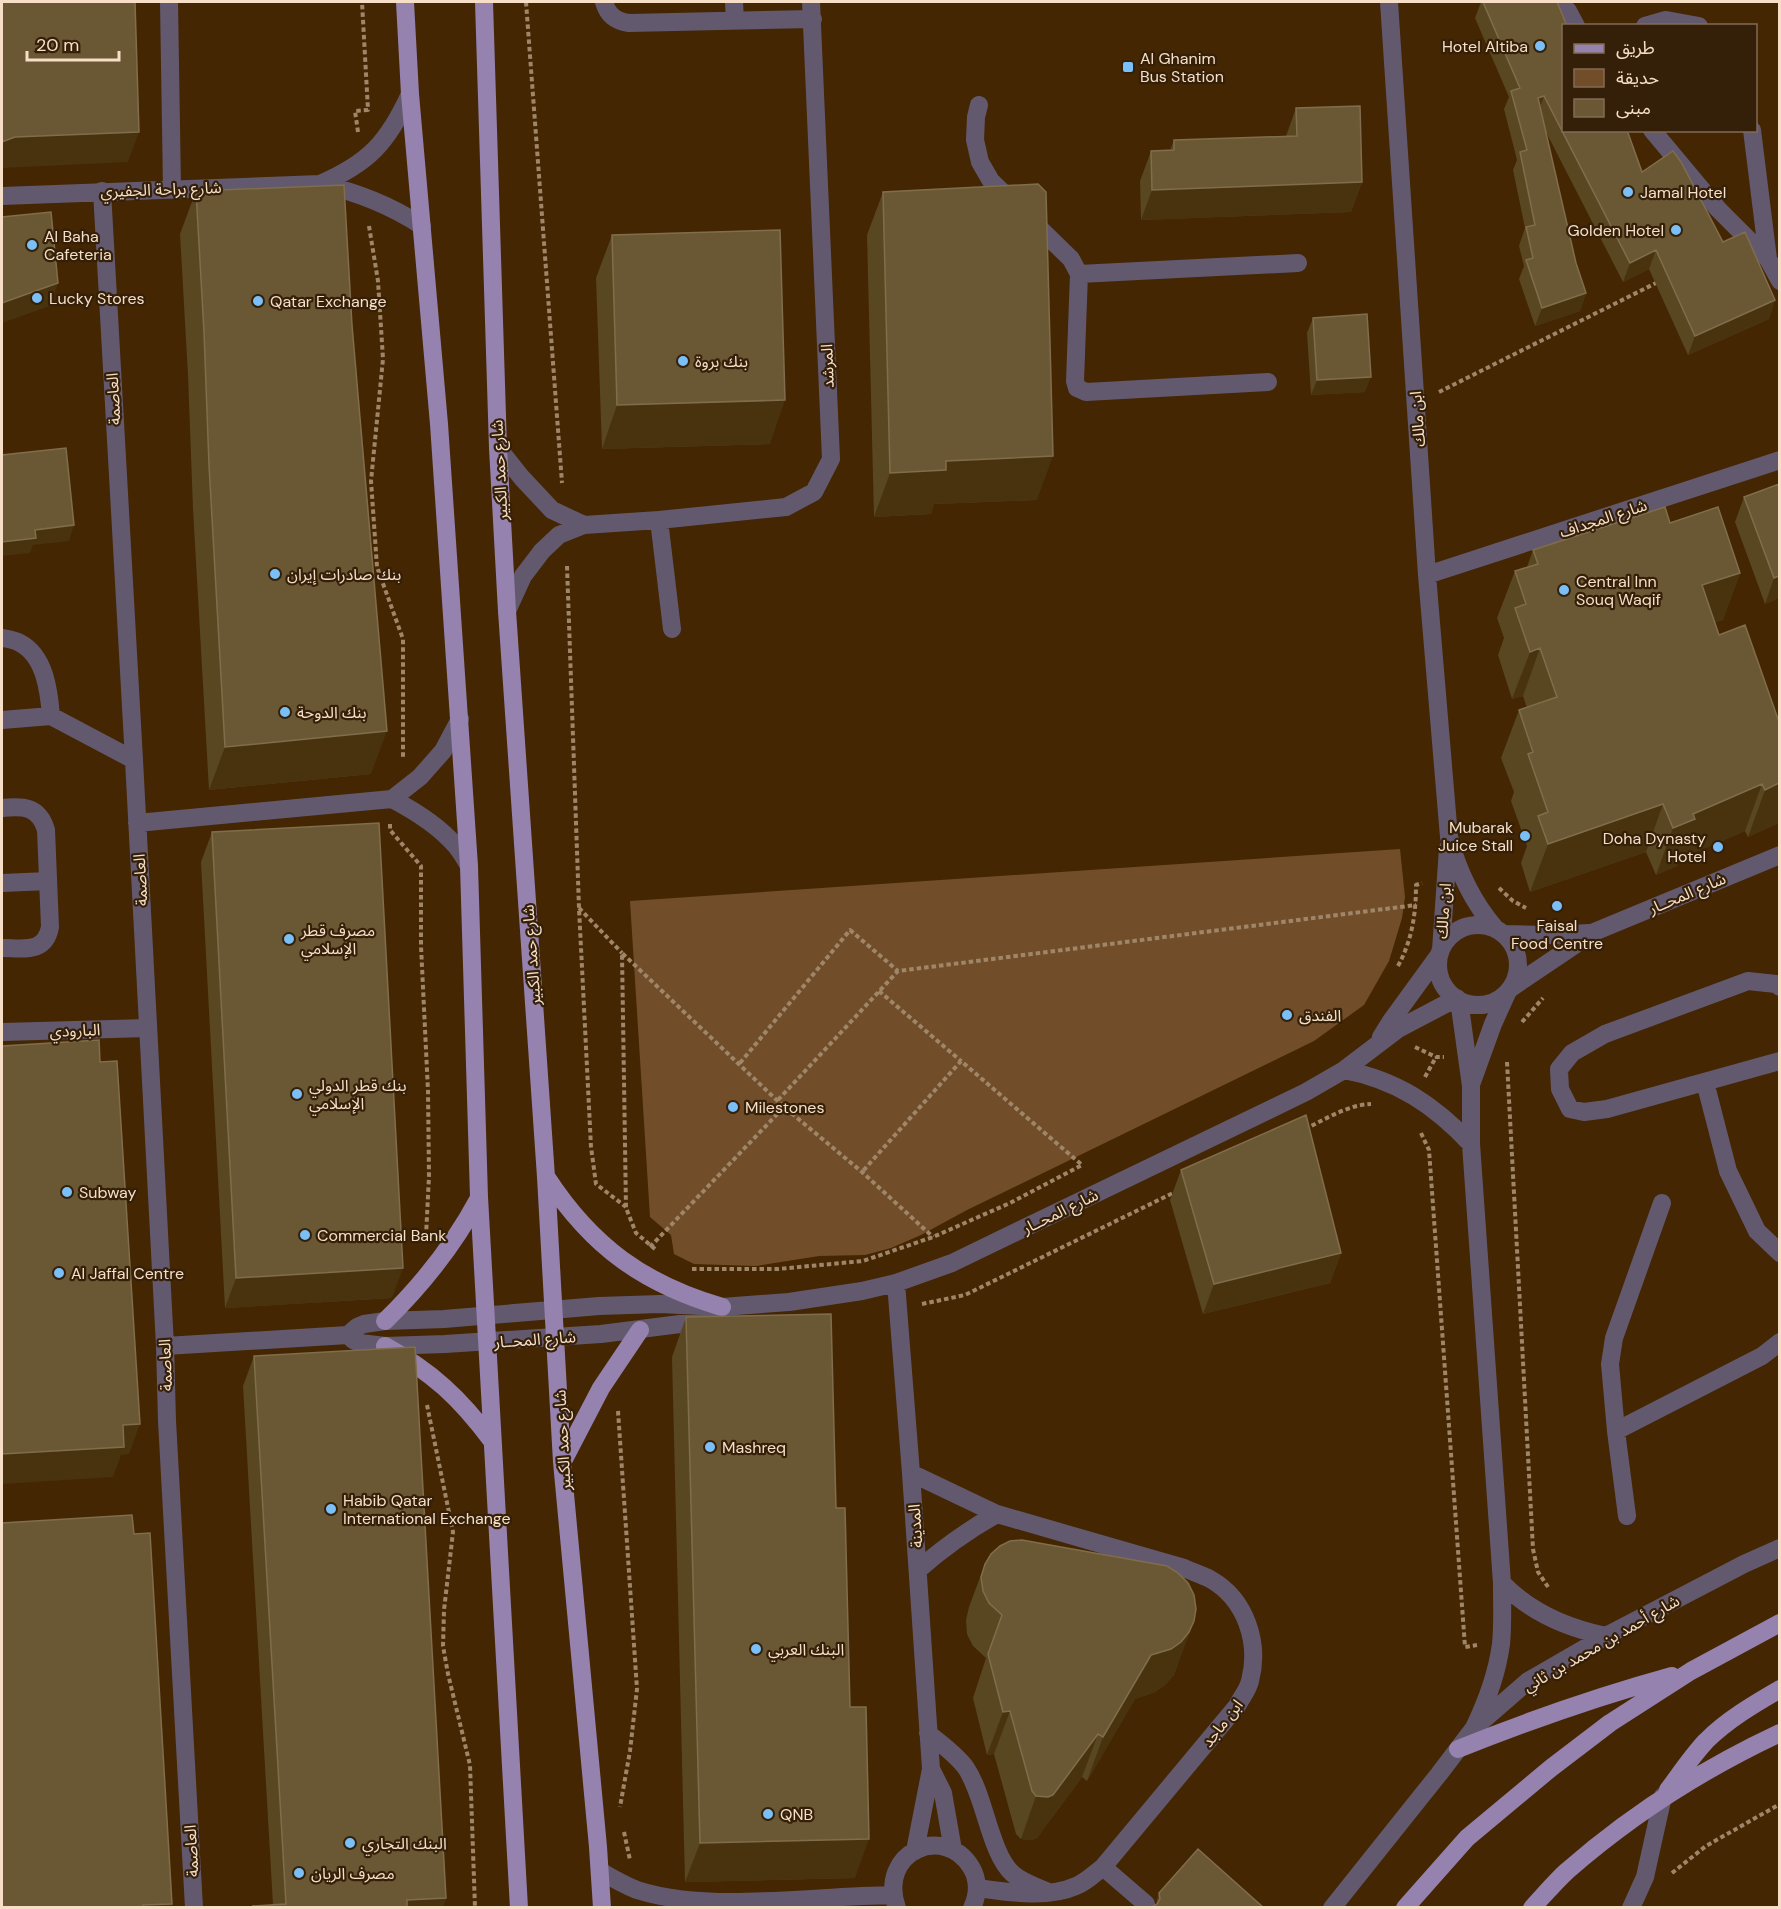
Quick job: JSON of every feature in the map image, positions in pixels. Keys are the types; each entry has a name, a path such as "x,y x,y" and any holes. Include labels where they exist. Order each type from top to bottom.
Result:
{"main road":[{"path":"405,2 410,94 439,424 469,866 479,1197 519,1908"},
{"name":"شارع حمد الكبير","path":"484,2 498,448 507,611 555,1310 562,1462 602,1908"},
{"path":"546,1177 561,1200 590,1233 636,1271 677,1293 722,1307"},
{"path":"385,1321 448,1250 479,1197"},
{"path":"562,1462 601,1388 640,1330"},
{"path":"385,1346 432,1375 461,1402 492,1441"},
{"path":"1405,1908 1467,1838 1551,1768 1610,1723 1691,1671 1779,1623"},
{"path":"1458,1749 1577,1704 1691,1671"},
{"path":"1663,1797 1706,1742 1754,1704 1779,1689"},
{"path":"1532,1908 1567,1872 1663,1797 1746,1749 1779,1733"}],"street":[{"path":"169,2 172,189"},
{"path":"604,2 612,17 629,23 735,21 812,10"},
{"path":"734,2 735,21"},
{"name":"ابن مالك","path":"1389,2 1427,575 1449,837 1440,952"},
{"path":"1560,2 1575,24"},
{"name":"المرشد","path":"507,611 523,576 556,537 584,525 786,507 814,492 831,459 812,10"},
{"path":"1652,24 1666,20 1688,24"},
{"name":"شارع براحة الجفيري","path":"320,184 341,175 361,162 382,143 399,119 410,94"},
{"path":"979,105 975,140 980,162 991,182 1071,259 1079,274 1075,381 1077,387 1086,392 1268,382"},
{"path":"1654,132 1718,209 1768,259 1779,281"},
{"path":"1752,132 1768,259"},
{"name":"شارع براحة الجفيري","path":"2,196 320,184 364,195 422,226"},
{"name":"العاصمة","path":"102,191 194,1908"},
{"path":"1079,274 1298,263"},
{"name":"المرشد","path":"498,448 552,510 584,525"},
{"name":"شارع المجداف","path":"1427,575 1779,460"},
{"path":"659,520 672,629"},
{"path":"2,638 18,641 28,647 40,664 49,689 51,716"},
{"path":"2,720 51,716 134,760"},
{"path":"137,823 392,799 420,777 443,751 460,719"},
{"path":"392,799 437,828 456,846 469,866"},
{"path":"2,808 30,809 44,822 50,927 45,940 34,948 2,948"},
{"name":"ابن مالك","path":"1449,837 1460,875 1472,898 1500,931"},
{"name":"شارع المحــار","path":"1509,991 1594,932 1779,855"},
{"path":"2,883 48,881"},
{"path":"1471,1086 1493,1024 1516,979 1518,960 1511,941 1500,931 1474,925 1464,927 1446,940 1440,952 1438,967 1447,990 1458,999 1479,1005 1489,1003 1509,991"},
{"name":"شارع المحــار","path":"1500,931 1551,935 1594,932"},
{"name":"شارع المحــار","path":"1375,1047 1440,952"},
{"path":"1779,987 1776,984 1748,981 1605,1034 1572,1053 1559,1069 1560,1089 1570,1109 1584,1112 1607,1109 1779,1061"},
{"path":"1458,999 1471,1086 1471,1143 1502,1583 1501,1641 1496,1671 1487,1701 1474,1728"},
{"name":"شارع المحــار","path":"165,1346 348,1335 357,1327 385,1321 660,1304 722,1307 826,1298 896,1283 952,1263 1306,1092 1344,1070 1398,1029 1458,999"},
{"name":"البارودي","path":"2,1032 148,1028"},
{"path":"1344,1070 1382,1080 1415,1096 1435,1110 1471,1143"},
{"path":"1705,1082 1728,1171 1757,1231 1779,1253"},
{"path":"1627,1516 1610,1364 1614,1338 1662,1203"},
{"name":"المدينة","path":"896,1283 931,1769 915,1851"},
{"name":"شارع المحــار","path":"348,1335 360,1343 385,1346 556,1337 640,1330 697,1319 722,1307"},
{"path":"1616,1431 1762,1356 1779,1342"},
{"name":"ابن ماجد","path":"911,1473 997,1514 1184,1568 1210,1579 1228,1592 1241,1610 1250,1631 1255,1656 1250,1684 1237,1706 1103,1867 1074,1887 1047,1892 1013,1893 977,1888"},
{"path":"918,1570 970,1528 997,1514"},
{"name":"شارع أحمد بن محمد بن ثاني","path":"1332,1908 1474,1728 1528,1681 1606,1636 1779,1548"},
{"path":"1502,1583 1525,1603 1555,1621 1588,1633 1606,1636"},
{"path":"928,1733 965,1767 980,1796 986,1818 1005,1864 1021,1879 1047,1892"},
{"name":"المدينة","path":"931,1769 943,1793 953,1850"},
{"path":"1631,1908 1645,1877 1663,1797"},
{"path":"600,1871 621,1884 638,1890 667,1898 704,1902 773,1902 852,1895 895,1901 893,1877 901,1862 915,1851 927,1846 940,1846 953,1850 966,1859 974,1873 977,1888 972,1907"},
{"path":"1103,1867 1146,1904"}],"path":[{"path":"361,162 355,111 368,110 362,2"},
{"path":"526,2 562,483"},
{"path":"364,195 378,281 382,359 372,481 377,567 403,639 404,756 392,799 390,830 421,866 421,946 428,1092 429,1176 425,1263 429,1274"},
{"path":"1416,403 1661,281"},
{"path":"567,566 579,908 591,1147 596,1184 626,1208"},
{"path":"1493,881 1513,901 1532,910"},
{"path":"1395,972 1410,940 1416,905 1416,885 1425,883"},
{"path":"778,1100 898,971 1416,905"},
{"path":"579,908 622,953 784,1107 862,1172 933,1238"},
{"path":"740,1063 850,930 898,971"},
{"path":"622,953 626,1208 636,1233 657,1251"},
{"path":"686,1269 778,1269 863,1261 933,1238 1010,1203 1082,1165 879,992"},
{"path":"1517,1031 1544,997"},
{"path":"1411,1042 1415,1048 1436,1057 1447,1057"},
{"path":"1422,1083 1436,1057"},
{"path":"862,1172 961,1061"},
{"path":"1506,1061 1534,1561 1538,1572 1551,1589"},
{"path":"1294,1134 1348,1108 1361,1104 1376,1104"},
{"path":"651,1246 784,1107"},
{"path":"1416,1125 1429,1150 1465,1647 1484,1644"},
{"path":"899,1309 965,1294 1178,1191"},
{"path":"432,1375 423,1382 453,1532 444,1610 443,1646 470,1765 475,1908"},
{"path":"618,1409 637,1689 630,1751 620,1808"},
{"path":"1670,1875 1706,1846 1779,1804"},
{"path":"623,1830 638,1890"}],"green space":[{"path":"1400,849 1405,897 1402,918 1389,961 1364,1005 1314,1041 967,1210 921,1235 891,1248 865,1255 819,1256 756,1266 694,1264 674,1254 671,1235 650,1217 630,901"}],"building":[{"path":"2,2 135,2 139,132 15,137 2,142"},
{"path":"1483,2 1557,2 1566,24 1562,24 1562,131 1544,96 1538,98 1576,263 1586,293 1542,308 1526,260 1533,258 1526,227 1535,225 1520,152 1527,150 1511,91 1520,88"},
{"path":"1360,106 1362,182 1152,190 1151,151 1174,150 1174,140 1297,136 1296,108"},
{"path":"1563,132 1628,132 1642,172 1673,151 1723,242 1745,232 1775,300 1695,336 1656,250 1630,263"},
{"path":"1038,184 1046,192 1053,456 946,461 946,470 890,473 883,192"},
{"path":"344,185 352,325 387,731 225,747 196,191"},
{"path":"51,212 58,283 2,303 2,217"},
{"name":"بنك بروة","path":"780,230 785,400 617,405 612,235"},
{"path":"1367,314 1371,377 1317,380 1313,318"},
{"path":"66,448 74,525 35,530 36,538 2,542 2,455"},
{"path":"1779,484 1779,576 1774,578 1744,497"},
{"path":"1665,507 1670,523 1718,507 1740,573 1702,585 1719,635 1745,625 1779,722 1779,783 1765,790 1762,784 1693,814 1695,819 1673,828 1663,804 1548,844 1538,816 1548,812 1528,754 1533,752 1519,710 1557,697 1540,648 1530,652 1515,608 1526,604 1515,571 1538,564 1533,550"},
{"path":"379,823 403,1268 236,1278 212,832"},
{"name":"Al Jaffal Centre","path":"99,1040 100,1062 117,1061 140,1424 123,1425 124,1447 2,1454 2,1046"},
{"path":"1306,1115 1341,1253 1214,1284 1181,1170"},
{"path":"831,1314 836,1508 845,1508 850,1707 866,1707 869,1839 700,1843 686,1317"},
{"path":"415,1347 446,1898 407,1900 407,1908 254,1908 253,1906 286,1904 254,1356"},
{"path":"132,1515 134,1534 150,1533 172,1904 143,1905 143,1908 2,1908 2,1523"},
{"path":"1022,1540 1167,1566 1188,1583 1194,1595 1196,1609 1189,1632 1171,1649 1151,1655 1103,1737 1098,1734 1053,1795 1048,1797 1036,1796 1032,1791 1010,1711 1003,1712 988,1654 1002,1615 989,1603 983,1591 981,1577 991,1554 1010,1541"},
{"path":"1198,1849 1264,1908 1146,1908 1157,1904 1160,1899 1159,1893"}],"place":[{"name":"Hotel Altiba","path":"1540,46"},
{"name":"Al Ghanim Bus Station","path":"1128,67"},
{"name":"Jamal Hotel","path":"1628,192"},
{"name":"Golden Hotel","path":"1676,230"},
{"name":"Al Baha Cafeteria","path":"32,245"},
{"name":"Lucky Stores","path":"37,298"},
{"name":"Qatar Exchange","path":"258,301"},
{"name":"بنك بروة","path":"683,361"},
{"name":"بنك صادرات إيران","path":"275,574"},
{"name":"Central Inn Souq Waqif","path":"1564,590"},
{"name":"بنك الدوحة","path":"285,712"},
{"name":"Mubarak Juice Stall","path":"1525,836"},
{"name":"Doha Dynasty Hotel","path":"1718,847"},
{"name":"Faisal Food Centre","path":"1557,906"},
{"name":"مصرف قطر الإسلامي","path":"289,939"},
{"name":"الفندق","path":"1287,1015"},
{"name":"بنك قطر الدولي الإسلامي","path":"297,1094"},
{"name":"Milestones","path":"733,1107"},
{"name":"Subway","path":"67,1192"},
{"name":"Commercial Bank","path":"305,1235"},
{"name":"Al Jaffal Centre","path":"59,1273"},
{"name":"Mashreq","path":"710,1447"},
{"name":"Habib Qatar International Exchange","path":"331,1509"},
{"name":"البنك العربي","path":"756,1649"},
{"name":"QNB","path":"768,1814"},
{"name":"البنك التجاري","path":"350,1843"},
{"name":"مصرف الريان","path":"299,1873"}]}
